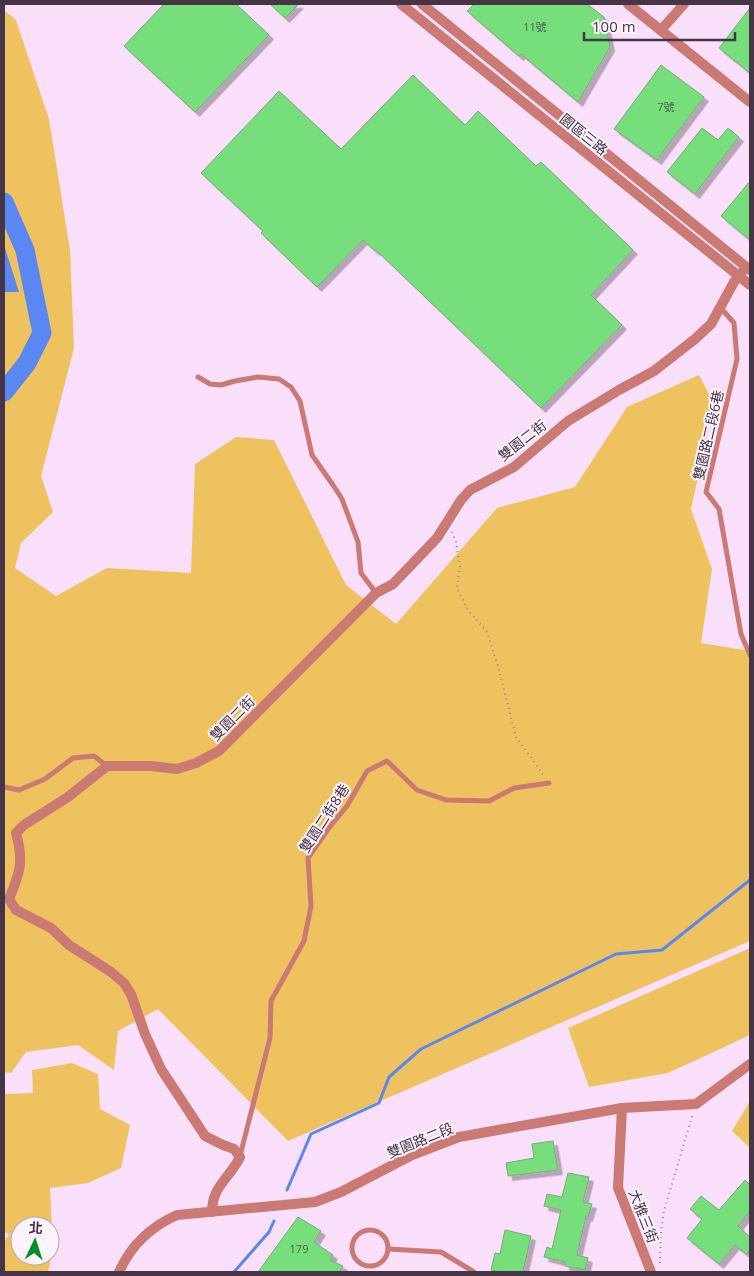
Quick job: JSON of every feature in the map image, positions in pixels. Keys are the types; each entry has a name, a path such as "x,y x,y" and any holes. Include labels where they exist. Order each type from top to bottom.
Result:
{"street":[{"name":"園區三路","path":"401,4 750,285"},
{"name":"園區三路","path":"422,4 748,269"},
{"path":"628,4 750,102"},
{"path":"661,30 684,4"},
{"name":"雙園二街","path":"107,766 151,766 177,769 196,763 219,751 376,593 393,584 405,573 437,538 460,500 470,490 514,467 568,421 654,371 676,356 711,324 734,282 748,269"},
{"path":"107,766 68,797 24,825 16,833 20,847 19,876 10,899 16,910 51,928 69,945 111,972 124,983 131,994 145,1034 161,1069 205,1136 234,1148 240,1157 216,1190 212,1201 212,1212"},
{"path":"696,1104 750,1064"},
{"name":"雙園路二段","path":"119,1272 138,1242 155,1226 177,1215 315,1202 341,1192 412,1155 460,1137 622,1108 696,1104"},
{"name":"大雅三街","path":"622,1108 618,1188 651,1272"}],"lane":[{"name":"雙園路二段6巷","path":"721,308 734,323 737,359 706,492 718,509 741,634 750,655"},
{"path":"198,376 210,384 221,385 258,377 279,379 291,387 300,401 312,455 342,499 358,542 361,573 376,593"},
{"path":"4,787 19,790 45,779 73,758 94,756 107,766"},
{"name":"雙園二街8巷","path":"240,1157 270,1038 271,1001 304,941 311,906 308,858 347,806 367,771 387,761 417,790 446,800 489,801 514,788 549,783"},
{"path":"364,1231 376,1231 385,1238 388,1249 379,1264 367,1266 354,1256 352,1244 355,1238 364,1231"},
{"path":"388,1249 441,1252 474,1272"}],"path":[{"path":"448,520 456,542 460,566 457,588 468,610 487,632 498,666 516,737 549,783"},
{"name":"大雅三街","path":"660,1263 660,1231 664,1211 696,1104"}],"shaded area":[{"path":"4,10 16,20 49,119 70,250 74,348 41,476 53,512 21,543 15,568 56,596 107,568 191,573 195,464 236,437 274,440 346,585 396,624 497,508 575,487 627,407 699,375 714,404 691,509 712,569 701,643 750,651 750,941 288,1141 158,1009 118,1031 114,1070 78,1045 26,1052 11,1073 4,1072"},
{"path":"750,948 750,1035 668,1073 589,1087 568,1028"},
{"path":"72,1063 98,1074 100,1109 130,1125 121,1168 88,1183 50,1188 51,1216 10,1216 10,1266 49,1266 48,1272 4,1272 4,1242 9,1234 4,1232 4,1094 33,1093 32,1070"},
{"path":"750,1101 750,1148 732,1131"}],"water":[{"path":"4,245 19,292 4,292"}],"building":[{"path":"164,4 236,4 269,35 195,112 124,46"},
{"path":"270,4 299,4 285,18"},
{"path":"474,4 587,4 604,17 610,47 578,102 521,54 519,56 467,11"},
{"path":"750,8 750,73 719,48"},
{"path":"661,65 704,97 657,160 614,129"},
{"path":"413,75 465,125 478,111 536,166 541,162 633,250 591,295 622,325 541,408 376,250 363,240 317,287 261,233 263,231 201,173 279,91 341,149"},
{"path":"702,128 718,140 728,128 739,137 695,194 667,172"},
{"path":"750,181 750,240 721,216"},
{"path":"553,1141 558,1170 508,1176 506,1163 534,1158 532,1144"},
{"path":"568,1173 589,1177 583,1202 592,1204 588,1217 586,1216 577,1255 588,1258 585,1270 565,1266 565,1262 544,1257 547,1247 552,1249 561,1210 544,1206 547,1194 562,1197"},
{"path":"745,1180 750,1185 750,1211 738,1226 750,1237 750,1250 746,1254 735,1245 719,1264 687,1238 702,1219 690,1209 701,1196 719,1210"},
{"path":"298,1217 321,1231 314,1242 333,1255 330,1260 343,1266 340,1272 258,1272"},
{"path":"505,1230 531,1236 523,1272 491,1270 495,1253 500,1254"}],"waterway":[{"path":"4,202 25,250 42,333 27,363 4,392"},
{"path":"287,1190 311,1134 379,1103 389,1077 421,1049 616,954 662,950 750,880"},
{"path":"234,1272 269,1232 274,1221"}]}
